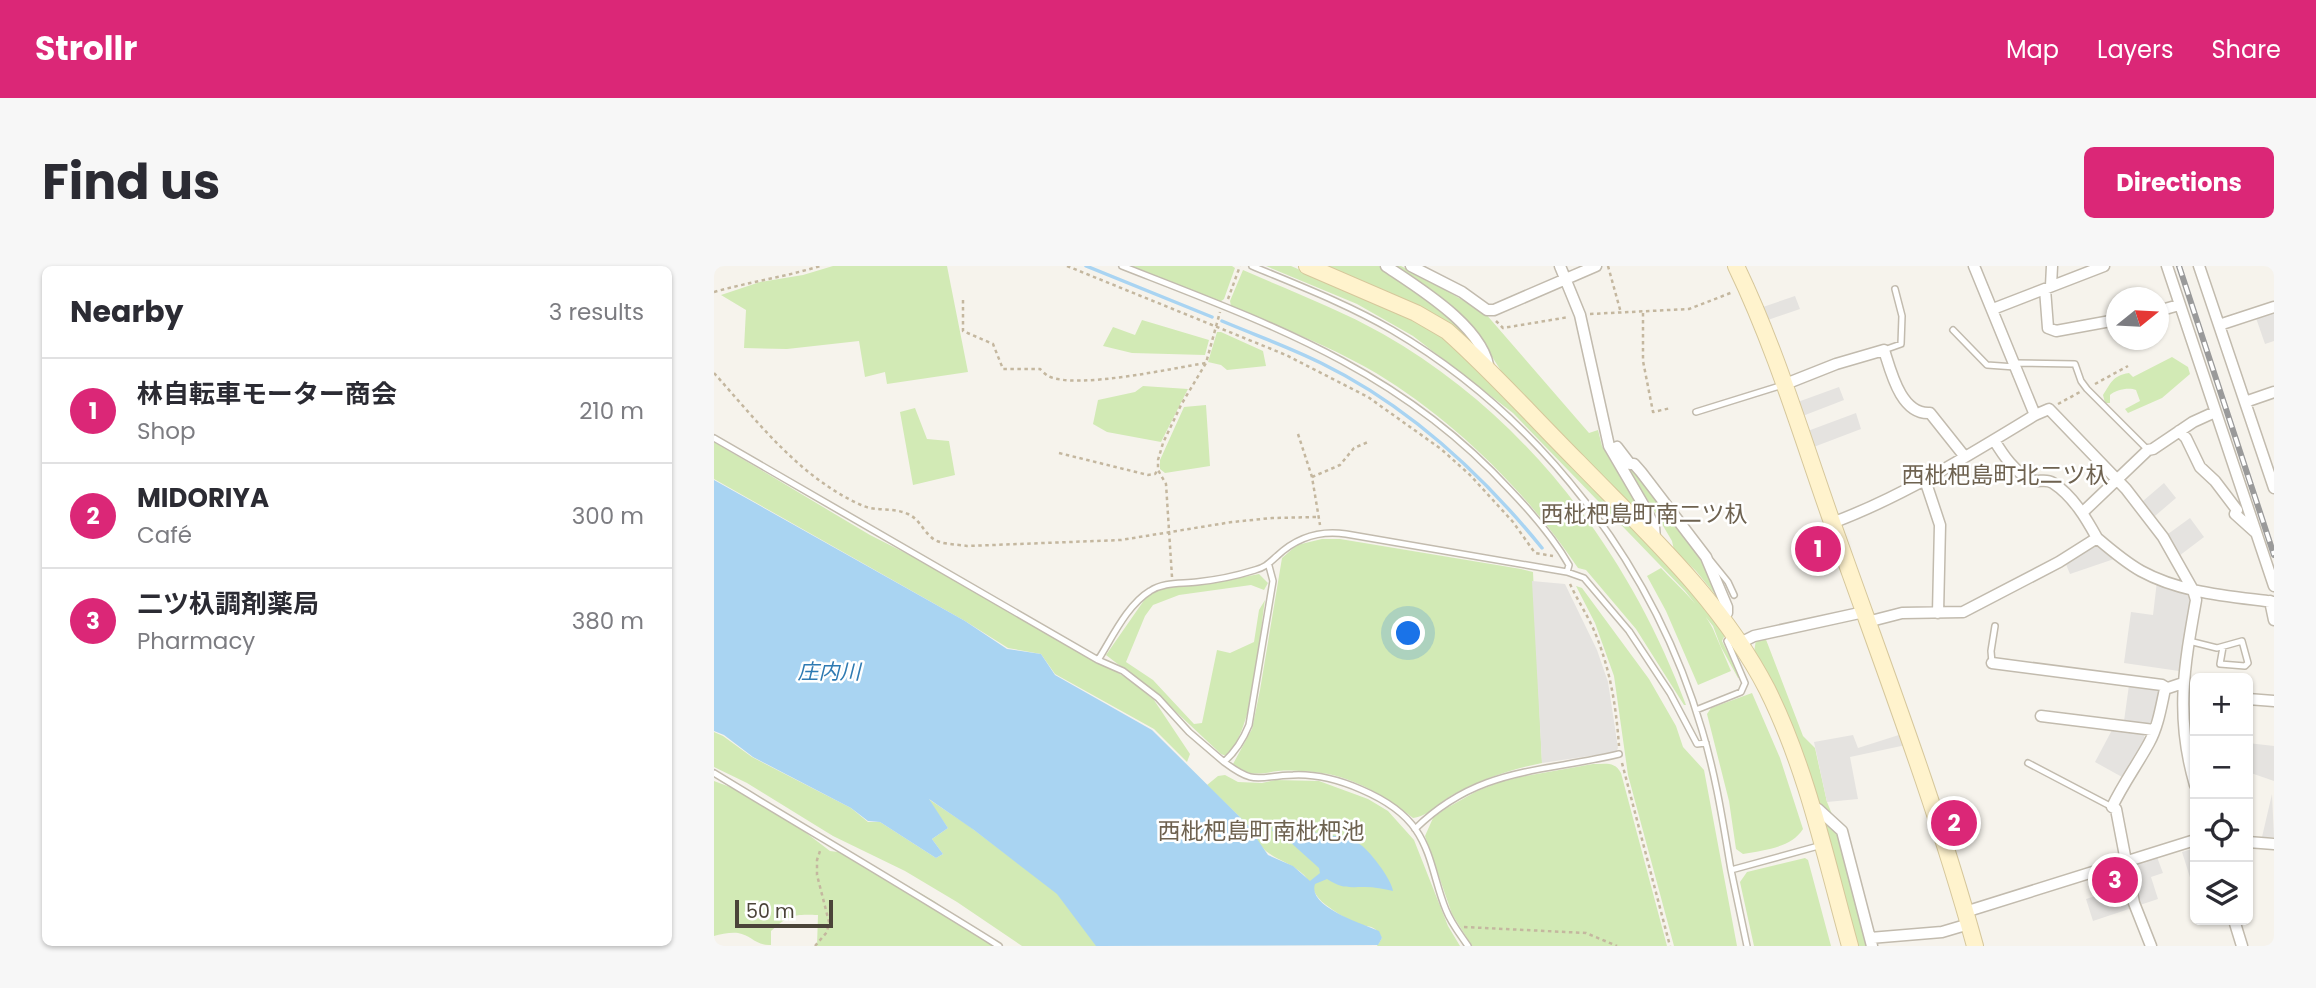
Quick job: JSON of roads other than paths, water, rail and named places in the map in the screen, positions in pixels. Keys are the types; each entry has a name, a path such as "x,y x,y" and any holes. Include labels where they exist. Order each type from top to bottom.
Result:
{"street":[{"path":"1307,266 1435,323 1457,340 1655,540 1723,617 1766,688 1785,730 1812,810 1850,946"},
{"path":"1386,266 1436,300 1461,323 1489,359 1489,372"},
{"path":"1411,266 1436,271 1488,310 1494,310 1596,266"},
{"path":"1560,266 1580,315 1611,449 1654,526 1655,540"},
{"path":"1736,266 1783,385 1931,799 1975,946"},
{"path":"1974,266 2035,415"},
{"path":"2052,266 2048,287 2048,328 2056,331 2106,322"},
{"path":"1993,309 2104,266"},
{"path":"2166,266 2274,586"},
{"path":"2199,266 2274,488"},
{"path":"2169,308 2179,305"},
{"path":"2219,326 2274,307"},
{"path":"1783,385 1836,364 1884,350 1893,377 1910,407 1917,412 1930,413 1965,457"},
{"path":"2245,401 2274,392"},
{"path":"1832,523 1868,509 1925,480 2049,409 2118,480 2163,537 2193,590 2196,600 2182,708 2190,762"},
{"path":"2083,512 2148,450 2193,422 2215,412"},
{"path":"2179,431 2186,438 2200,467 2215,481 2237,510 2235,514 2255,532"},
{"path":"1994,440 2018,470 2031,479 2046,479 2054,483 2083,512 2097,538 2143,572 2193,590 2272,601 2274,620"},
{"path":"1611,449 1617,447 1630,464 1634,464 1706,557 1727,607 1727,613 1723,617"},
{"path":"1925,480 1940,525 1938,613"},
{"path":"1737,638 1866,617 1902,613 1963,612 2059,562 2097,538"},
{"path":"1992,663 2162,685 2167,688 2183,687 2190,690"},
{"path":"2151,946 2134,903 2116,809 2112,807 2125,780 2150,742 2167,688"},
{"path":"2253,699 2274,701"},
{"path":"2041,716 2154,730"},
{"path":"1812,810 1818,809 1842,831 1871,942 1942,932 1967,918 2190,842"},
{"path":"2253,842 2274,844"},
{"path":"2236,925 2242,946"}],"lane":[{"path":"1122,266 1224,306 1325,351 1372,376 1420,408 1457,436 1530,511 1569,565 1567,572"},
{"path":"1252,266 1338,302 1393,331 1449,368 1508,416 1581,496 1624,557 1664,629 1696,710 1720,805 1747,946"},
{"path":"1884,350 1901,345 1902,316 1895,289"},
{"path":"1953,330 1987,365 2075,364 2087,389 2148,450"},
{"path":"1696,412 1783,385"},
{"path":"714,438 1098,660 1123,671 1158,698 1189,732 1242,776 1316,776 1339,781 1378,797 1415,829 1425,849 1445,909 1468,946"},
{"path":"1098,660 1130,610 1146,593 1172,583 1217,579 1269,566 1276,556 1307,536 1322,532 1346,534 1567,572 1584,578 1612,609 1670,693 1697,744 1706,743"},
{"path":"1706,557 1721,571 1734,595"},
{"path":"1224,762 1243,740 1249,725 1273,581 1269,566"},
{"path":"1992,663 1995,626"},
{"path":"1696,710 1741,692 1744,688 1745,683 1727,641 1737,638"},
{"path":"2189,641 2217,648 2242,641 2248,663 2245,666 2220,664 2223,647"},
{"path":"1415,829 1443,804 1496,778 1520,771 1593,761 1619,754"},
{"path":"2028,763 2112,807"},
{"path":"714,773 999,946"},
{"path":"1731,870 1822,845"}],"water":[{"name":"庄内川","path":"714,480 965,621 1007,649 1041,654 1055,675 1152,730 1252,829 1268,855 1293,866 1310,881 1320,873 1319,868 1280,833 1272,831 1273,826 1291,826 1358,843 1379,865 1393,891 1372,887 1345,887 1327,879 1315,884 1315,892 1320,900 1338,914 1379,931 1382,938 1378,945 1096,946 1057,894 929,799 948,828 932,839 943,854 936,858 880,822 868,821 851,808 753,757 724,735 714,731"}],"waterway":[{"path":"1086,266 1212,317"},
{"path":"1222,321 1321,363 1353,380 1414,421 1468,468 1519,520 1542,548"}],"railway":[{"path":"2179,266 2274,555"}],"place":[{"name":"林自転車モーター商会","path":"1818,549"},
{"name":"MIDORIYA","path":"1954,823"},
{"name":"二ツ杁調剤薬局","path":"2115,880"}],"district":[{"name":"西枇杷島町北二ツ杁","path":"2005,475"},
{"name":"西枇杷島町南二ツ杁","path":"1644,514"},
{"name":"西枇杷島町南枇杷池","path":"1261,831"}]}
